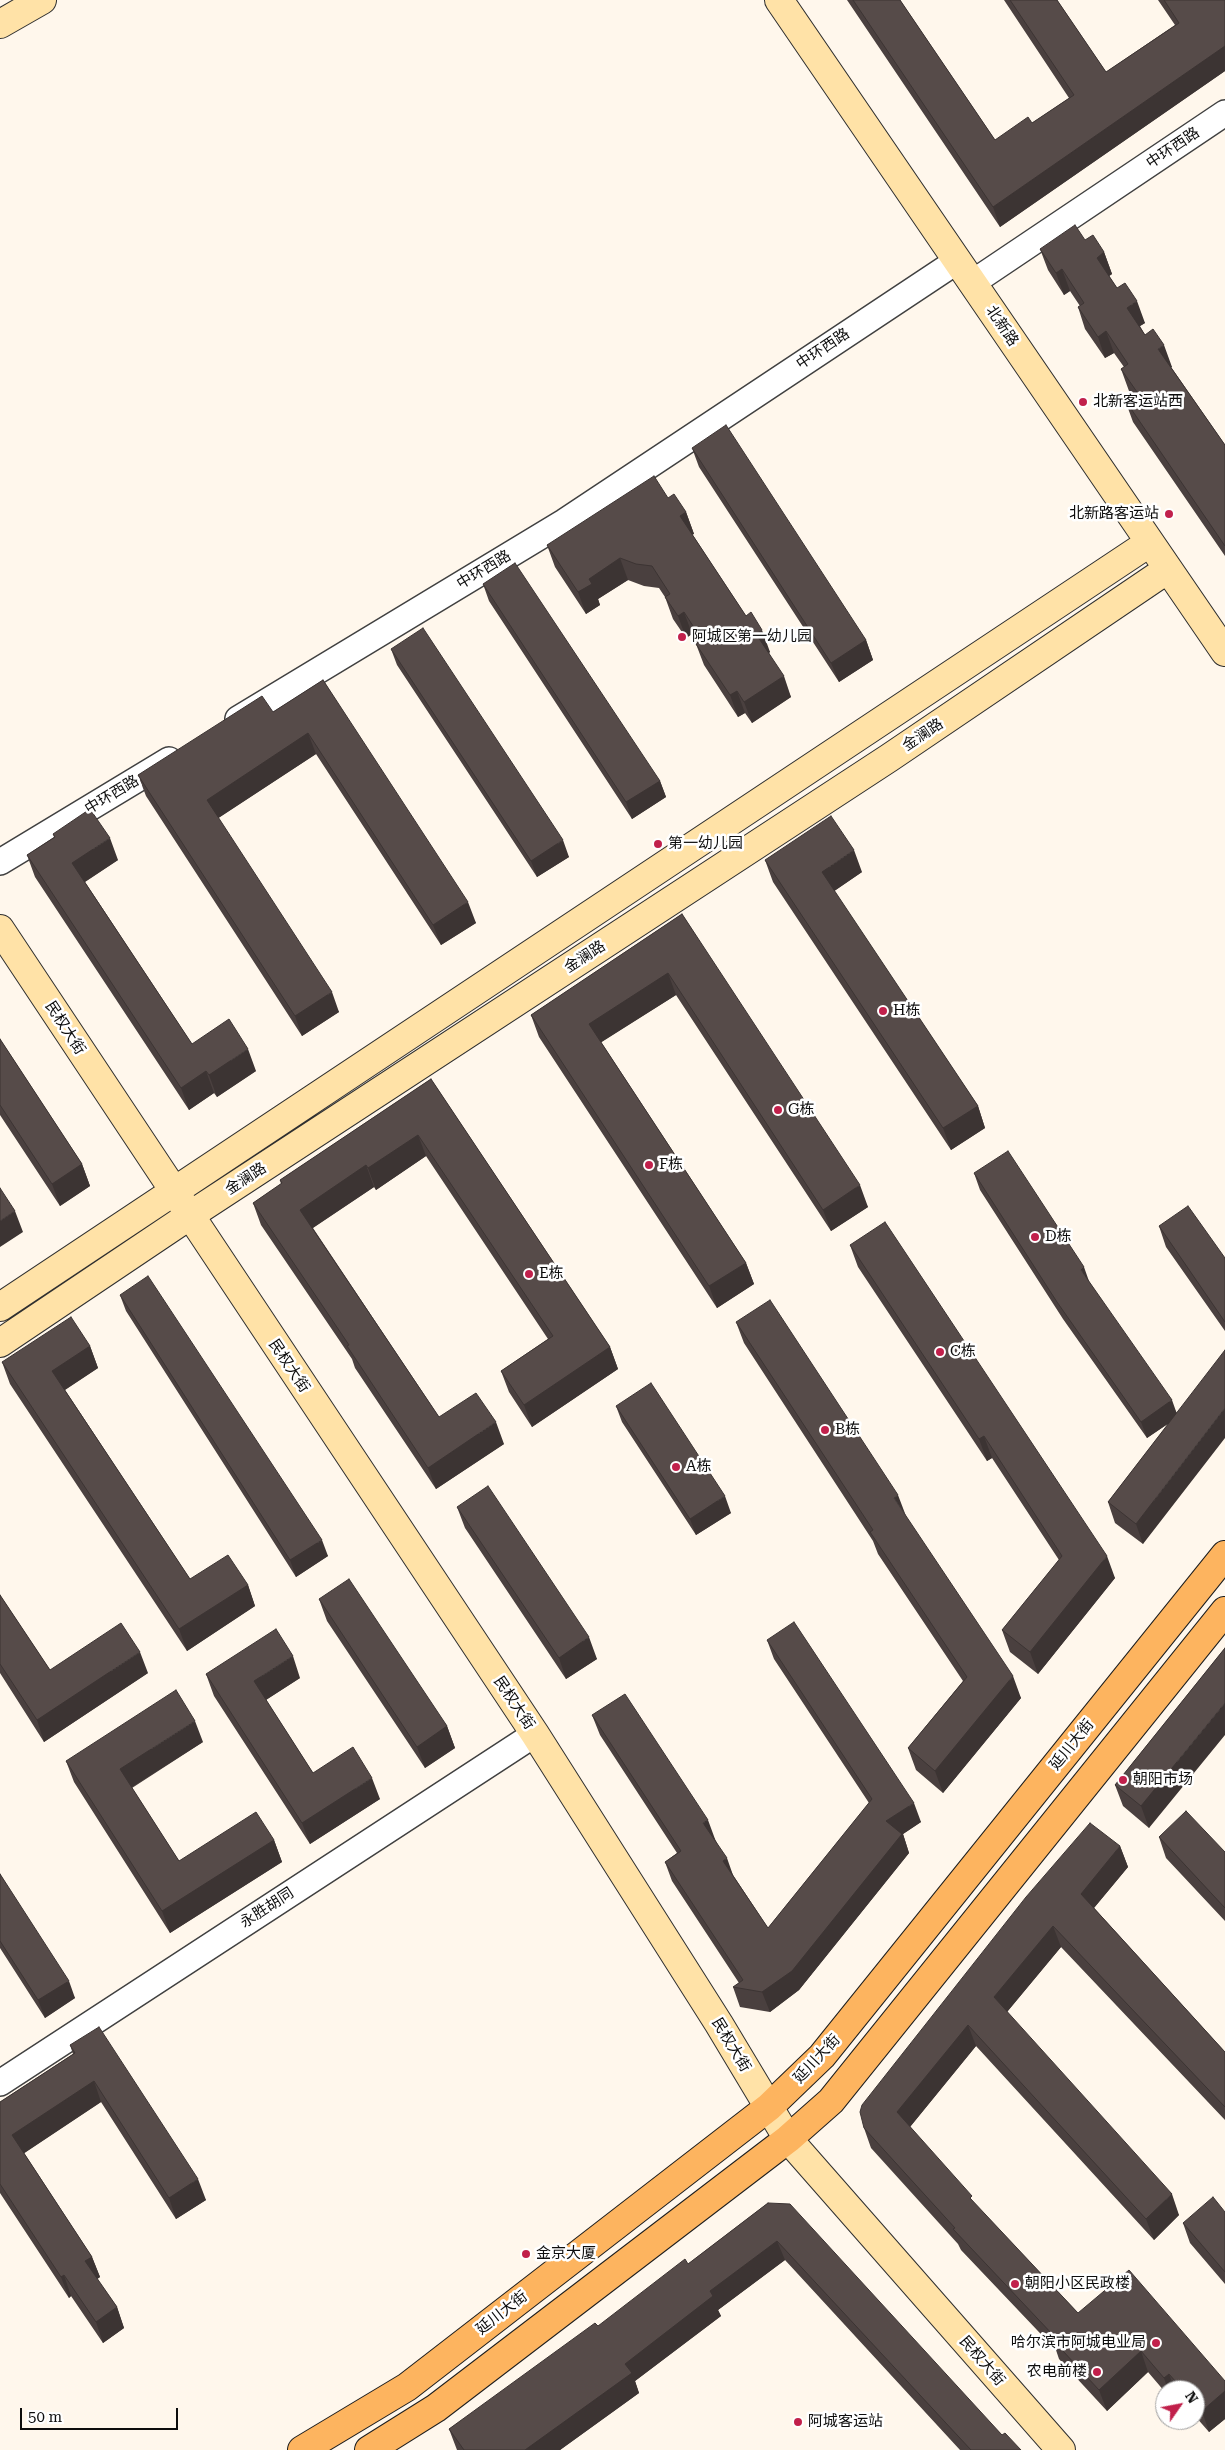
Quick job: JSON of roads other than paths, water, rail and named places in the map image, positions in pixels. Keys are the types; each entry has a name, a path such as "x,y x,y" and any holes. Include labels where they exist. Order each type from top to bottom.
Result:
{"main road":[{"name":"延川大街","path":"302,2450 407,2387 769,2107 822,2056 1225,1555"},
{"path":"369,2450 436,2408 788,2139 831,2100 1225,1611"}],"street":[{"path":"0,24 42,0"},
{"name":"北新路","path":"779,0 1225,652"},
{"name":"中环西路","path":"972,283 1225,113"},
{"name":"中环西路","path":"222,728 564,522 957,261"},
{"name":"金澜路","path":"0,1306 1149,543"},
{"name":"金澜路","path":"0,1344 190,1216 882,763 1168,569"},
{"name":"中环西路","path":"0,862 188,749"},
{"name":"民权大街","path":"0,929 535,1734 788,2139 1061,2450"},
{"name":"永胜胡同","path":"0,2083 535,1734"}],"place":[{"name":"北新客运站西","path":"1083,402"},
{"name":"北新路客运站","path":"1169,514"},
{"name":"阿城区第一幼儿园","path":"682,637"},
{"name":"第一幼儿园","path":"658,844"},
{"name":"H栋","path":"883,1011"},
{"name":"G栋","path":"778,1110"},
{"name":"F栋","path":"649,1165"},
{"name":"D栋","path":"1035,1237"},
{"name":"E栋","path":"529,1274"},
{"name":"C栋","path":"940,1352"},
{"name":"B栋","path":"825,1430"},
{"name":"A栋","path":"676,1467"},
{"name":"朝阳市场","path":"1123,1780"},
{"name":"金京大厦","path":"526,2254"},
{"name":"朝阳小区民政楼","path":"1015,2284"},
{"name":"哈尔滨市阿城电业局","path":"1156,2343"},
{"name":"农电前楼","path":"1097,2372"},
{"name":"阿城客运站","path":"798,2422"}]}
